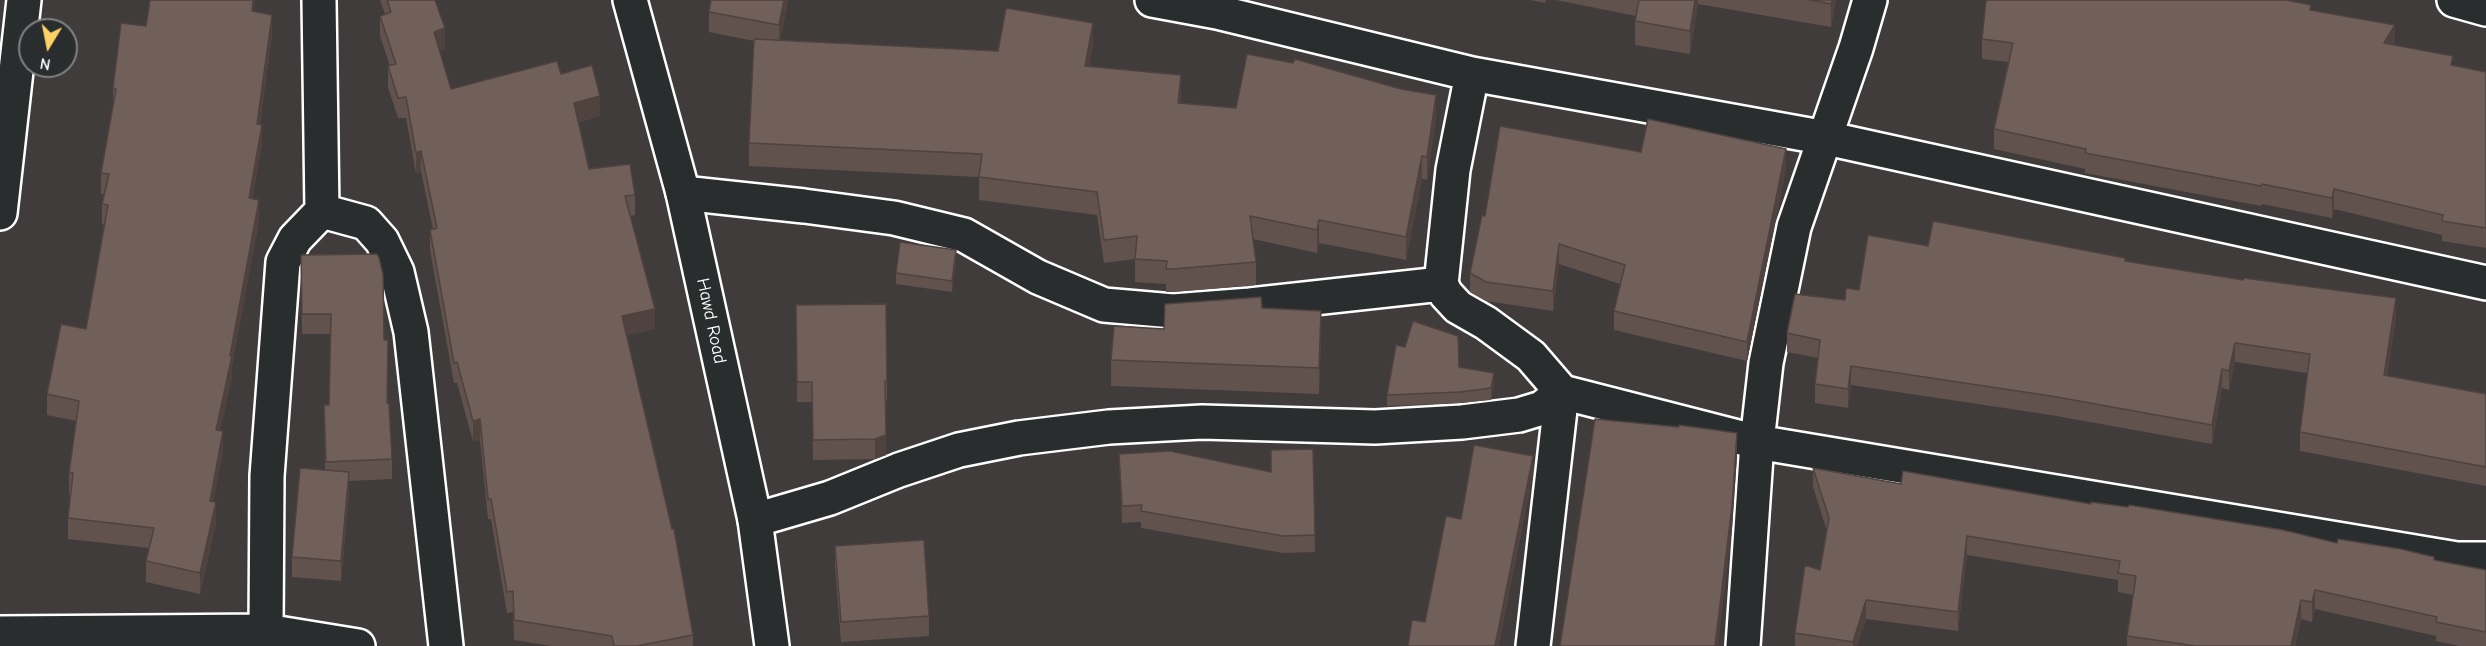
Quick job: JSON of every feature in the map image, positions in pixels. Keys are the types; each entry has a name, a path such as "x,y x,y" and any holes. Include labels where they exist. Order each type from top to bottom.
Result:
{"street":[{"path":"0,213 24,0"},
{"path":"266,631 267,476 283,262 295,239 322,211 323,126 319,0"},
{"name":"Hawd Road","path":"630,0 683,193 755,520 772,646"},
{"path":"1152,0 1217,12 1472,74 1826,138 2486,284"},
{"path":"1743,646 1757,442 1766,363 1794,228 1826,138 1870,0"},
{"path":"2454,0 2486,9"},
{"path":"1472,74 1454,170 1442,284 1446,294 1458,307 1486,323 1531,356 1562,392 1757,442 2457,559 2486,559"},
{"path":"683,193 894,218 964,235 1038,277 1104,305 1173,311 1442,284"},
{"path":"322,211 366,223 382,241 397,272 411,332 446,646"},
{"path":"755,520 830,498 899,470 959,450 1019,438 1109,427 1202,422 1375,427 1462,422 1519,415 1542,408 1562,392"},
{"path":"1533,646 1562,392"},
{"path":"0,633 266,631 358,646"}],"building":[{"path":"150,0 253,0 252,11 272,15 257,124 262,125 249,198 259,200 230,356 232,356 216,430 223,431 210,501 216,502 200,573 146,561 154,528 68,518 73,473 69,473 79,401 47,394 61,324 86,329 108,205 102,204 109,174 101,173 116,89 113,88 121,23 146,26"},
{"path":"387,0 435,0 445,28 434,32 451,89 557,61 561,74 592,65 600,96 574,103 589,169 630,164 635,195 625,196 655,309 622,316 672,529 674,529 693,635 637,646 614,646 612,636 514,620 513,591 507,592 491,499 488,499 480,419 473,421 457,362 454,363 430,230 437,228 421,151 416,153 406,97 398,98 388,66 396,64 380,16 391,12"},
{"path":"711,0 784,0 779,25 709,12"},
{"path":"1639,0 1695,0 1690,31 1635,21"},
{"path":"1810,0 1832,0 1831,4"},
{"path":"1986,0 2286,0 2311,5 2310,10 2395,25 2384,43 2453,56 2451,65 2486,72 2486,228 2442,221 2443,215 2334,189 2332,198 2262,184 2261,186 2085,153 2086,149 1994,129 2013,43 1982,39"},
{"path":"1006,8 1093,23 1085,66 1181,75 1178,103 1236,108 1247,54 1293,63 1295,59 1401,89 1436,95 1427,157 1422,156 1406,237 1319,220 1317,230 1250,216 1256,262 1166,269 1167,261 1135,259 1137,236 1104,240 1097,192 979,177 982,154 749,143 754,39 998,51"},
{"path":"1648,119 1786,149 1747,342 1614,311 1625,265 1559,244 1553,291 1486,282 1470,273 1482,215 1485,216 1500,126 1641,152"},
{"path":"1933,221 2125,258 2125,261 2243,280 2244,278 2396,298 2384,375 2486,394 2486,467 2300,432 2310,354 2235,343 2229,371 2222,369 2212,425 2051,396 1851,366 1848,389 1815,384 1820,340 1787,333 1795,294 1845,300 1846,288 1859,290 1868,235 1928,246"},
{"path":"900,242 956,250 952,281 896,273"},
{"path":"377,254 383,274 384,340 388,340 387,403 389,403 392,459 326,462 324,405 329,405 331,314 302,314 301,255"},
{"path":"1261,297 1262,308 1321,311 1319,368 1111,360 1114,326 1164,329 1165,304"},
{"path":"886,304 886,435 875,439 813,440 812,382 797,382 796,305"},
{"path":"1413,321 1458,336 1459,367 1494,373 1491,388 1460,392 1387,395 1396,345 1405,347"},
{"path":"1595,419 1679,427 1679,425 1737,433 1732,506 1715,646 1560,646"},
{"path":"1474,445 1533,456 1495,646 1408,646 1412,620 1425,622 1446,516 1461,519"},
{"path":"1313,449 1315,535 1283,536 1141,511 1142,505 1122,506 1119,454 1170,451 1271,472 1271,450"},
{"path":"300,468 349,472 341,561 292,557"},
{"path":"1813,468 1901,484 1903,471 2091,504 2091,502 2128,507 2129,505 2283,530 2337,543 2338,539 2401,549 2434,557 2434,560 2486,570 2486,632 2436,622 2437,617 2315,590 2312,602 2301,600 2291,646 2196,646 2127,636 2136,576 2118,573 2120,561 1967,536 1958,612 1866,600 1853,642 1795,633 1805,565 1820,570 1829,518"},
{"path":"924,540 929,616 841,622 835,546"}]}
